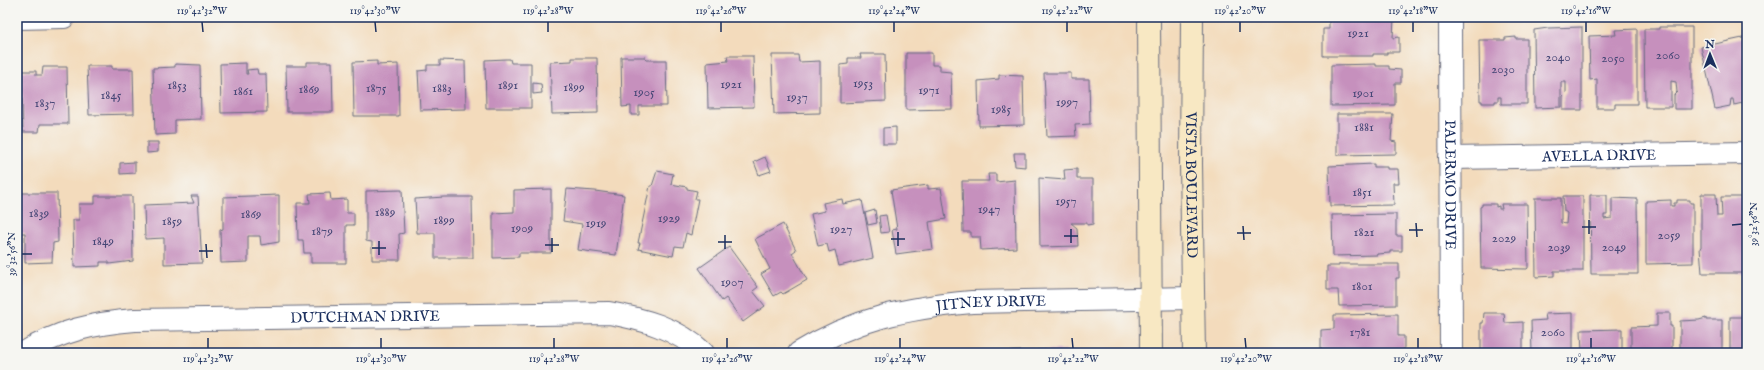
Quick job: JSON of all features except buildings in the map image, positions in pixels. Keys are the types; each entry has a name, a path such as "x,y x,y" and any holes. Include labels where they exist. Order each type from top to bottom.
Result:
{"main road":[{"path":"1149,17 1151,353"},
{"name":"VISTA BOULEVARD","path":"1192,17 1191,164 1194,353"}],"street":[{"path":"20,18 64,17"},
{"name":"PALERMO DRIVE","path":"1450,17 1451,353"},
{"name":"AVELLA DRIVE","path":"1450,158 1747,153"},
{"name":"JITNEY DRIVE","path":"799,353 821,339 857,324 895,312 938,305 972,302 1193,298"},
{"name":"DUTCHMAN DRIVE","path":"24,353 34,346 70,331 102,323 135,320 609,312 642,319 673,332 703,353"}]}
